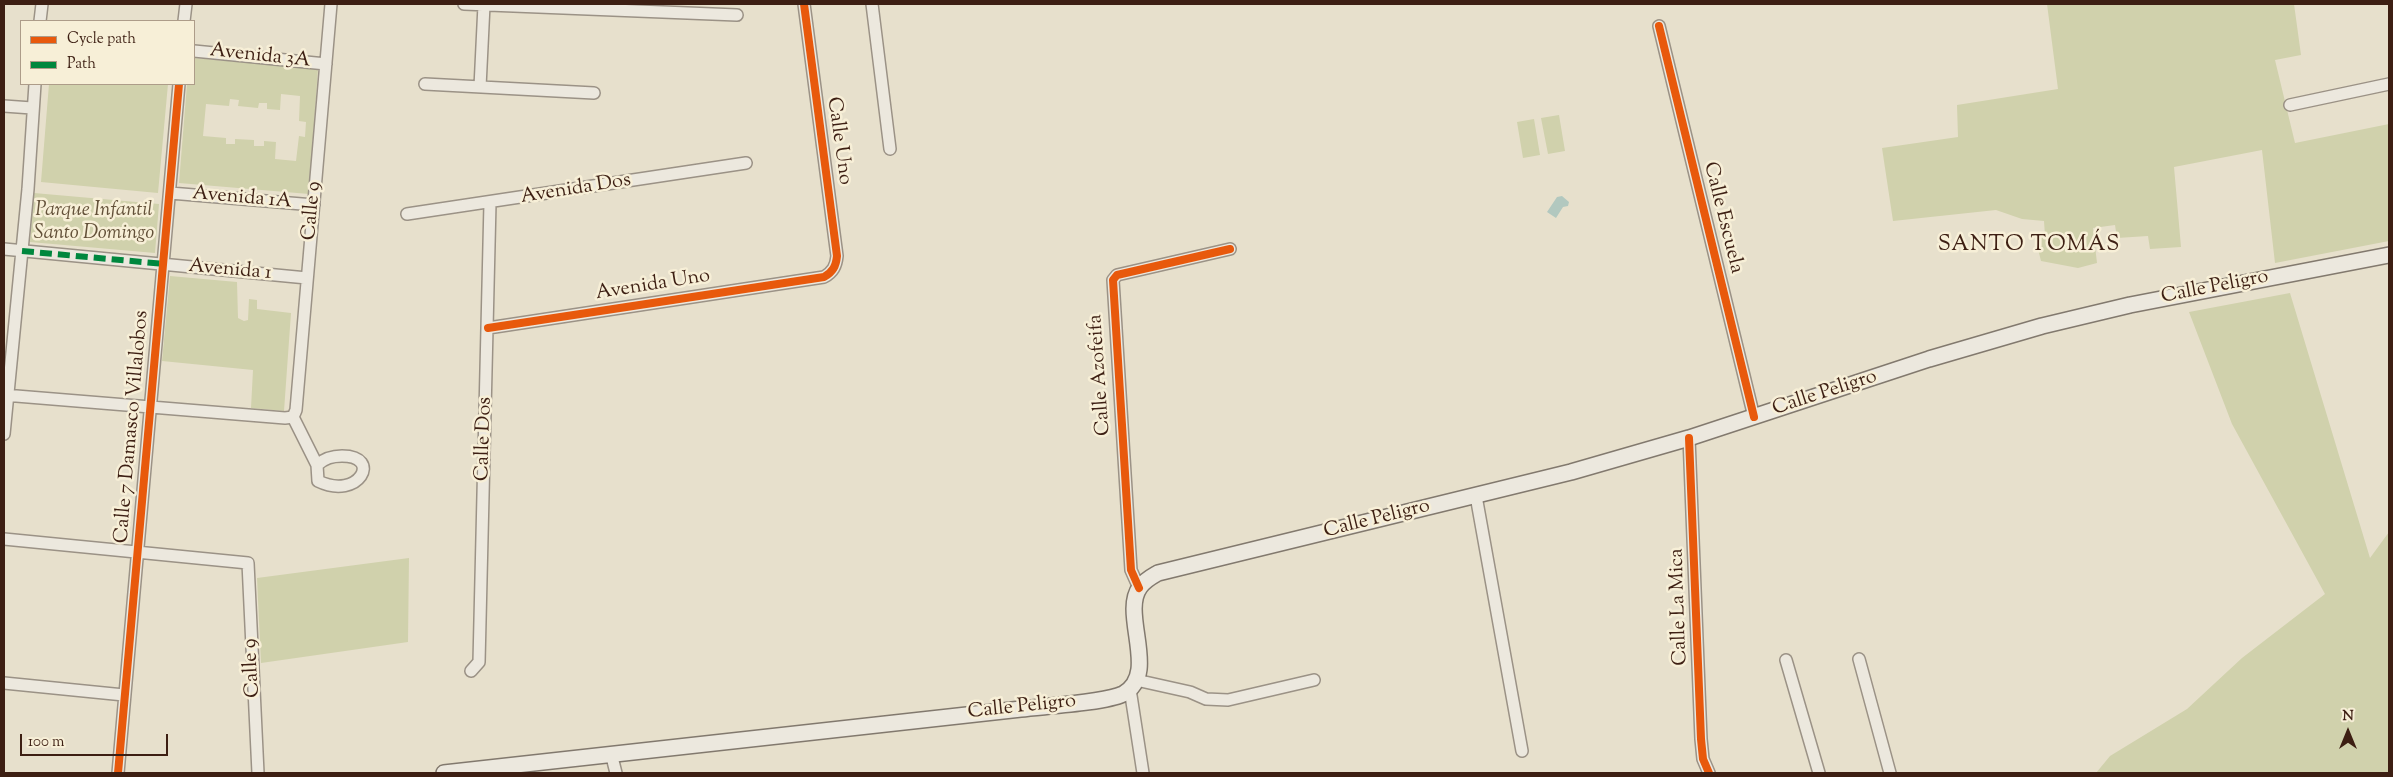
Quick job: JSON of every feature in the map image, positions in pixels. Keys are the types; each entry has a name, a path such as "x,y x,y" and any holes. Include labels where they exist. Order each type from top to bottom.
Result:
{"main road":[{"name":"Calle Peligro","path":"1139,588 1146,580 1158,573 1571,472 1689,438 1970,346 2130,305 2389,254"},
{"path":"1133,684 1139,656 1135,599 1139,588"},
{"name":"Calle Peligro","path":"444,773 1105,699 1121,695 1133,684"}],"street":[{"path":"40,20 42,4"},
{"path":"184,20 186,4"},
{"name":"Calle 9","path":"293,417 296,410 331,4"},
{"path":"464,4 736,15"},
{"name":"Calle Uno","path":"804,4 837,256 836,264 831,273 824,277"},
{"path":"872,4 890,149"},
{"path":"480,87 484,6"},
{"name":"Calle Escuela","path":"1659,26 1754,416"},
{"name":"Avenida 3A","path":"195,51 326,64"},
{"path":"425,84 594,93"},
{"path":"2290,104 2389,84"},
{"path":"4,434 5,395 22,251 35,85"},
{"name":"Calle 7 Damasco Villalobos","path":"118,773 180,85"},
{"path":"4,106 32,108"},
{"name":"Avenida Dos","path":"407,214 746,163"},
{"name":"Avenida 1A","path":"170,192 314,205"},
{"name":"Calle Dos","path":"471,671 479,662 490,203"},
{"name":"Avenida 1","path":"4,249 307,278"},
{"name":"Calle Azofeifa","path":"1139,588 1131,570 1113,280 1117,275 1230,249"},
{"name":"Avenida Uno","path":"488,328 824,277"},
{"path":"5,395 150,408 284,418 293,417 317,466"},
{"name":"Calle La Mica","path":"1689,438 1701,739 1703,759 1709,773"},
{"path":"1476,496 1522,752"},
{"path":"4,539 138,552"},
{"name":"Calle 9","path":"138,552 248,563 258,773"},
{"path":"1859,659 1890,773"},
{"path":"1786,660 1819,773"},
{"path":"1143,773 1133,684 1190,692 1206,699 1221,700 1314,680"},
{"path":"4,683 124,695"},
{"path":"611,753 616,773"}],"green space":[{"path":"2047,4 2294,4 2301,55 2275,60 2295,143 2389,124 2389,241 2275,263 2262,150 2174,167 2181,247 2150,249 2148,236 2117,238 2115,225 2093,228 2097,263 2078,268 2041,261 2037,245 2038,238 2045,236 2044,221 2022,219 1996,210 1893,221 1882,148 1958,137 1957,105 2058,89"},
{"path":"195,58 318,69 309,194 179,183 187,85 195,85","holes":["281,94 300,96 299,121 306,122 305,137 299,136 296,161 275,159 276,142 264,141 264,146 254,146 254,140 235,139 235,144 226,144 226,138 203,136 206,104 229,106 230,99 239,100 238,106 258,108 259,103 267,103 267,109 280,110"]},
{"path":"49,85 168,85 158,193 41,182"},
{"path":"1559,115 1565,151 1548,154 1541,118"},
{"path":"1534,119 1540,155 1523,158 1517,122"},
{"name":"Parque Infantil Santo Domingo","path":"34,193 159,204 155,253 30,242"},
{"path":"170,276 237,282 238,318 244,321 248,320 249,299 257,300 257,309 291,313 284,411 251,408 253,370 162,361"},
{"path":"2290,293 2370,558 2389,532 2389,773 2096,773 2110,756 2187,709 2242,658 2325,594 2232,424 2189,312"},
{"path":"409,558 408,642 261,663 257,578"}],"shaded area":[{"path":"1562,196 1569,202 1568,206 1563,207 1556,218 1547,212 1557,197"}],"marked path":[{"path":"22,251 164,264"}],"cycle path":[{"path":"488,328 824,277 832,271 837,256 804,4"},
{"path":"1659,26 1754,417"},
{"path":"118,773 179,85"},
{"path":"1139,588 1131,570 1113,280 1117,275 1230,249"},
{"path":"1689,438 1701,739 1703,759 1709,773"}],"district":[{"name":"SANTO TOMÁS","path":"2029,246"}]}
